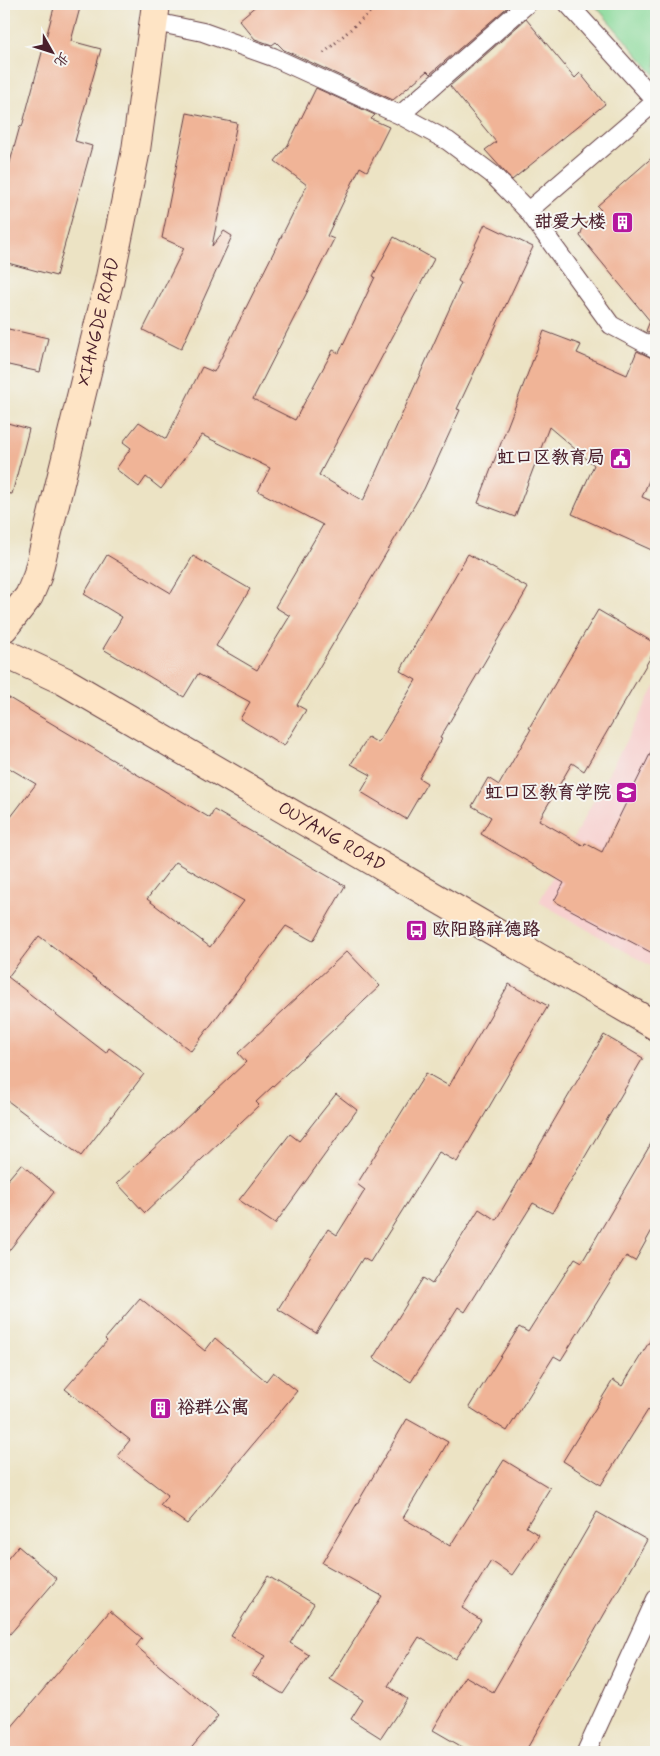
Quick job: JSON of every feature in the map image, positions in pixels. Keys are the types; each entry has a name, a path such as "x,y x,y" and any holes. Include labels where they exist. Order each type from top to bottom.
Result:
{"street":[{"name":"XIANGDE ROAD","path":"4,628 29,596 39,567 109,282 136,150 155,13"},
{"name":"OUYANG ROAD","path":"4,653 64,681 656,1026"}],"lane":[{"path":"400,115 527,4"},
{"path":"528,211 656,101 568,4"},
{"path":"155,13 273,57 400,115 448,141 492,174 528,211 611,326 656,349"},
{"path":"586,1752 649,1631 656,1599"}],"path":[{"path":"303,72 379,4"}],"shaded area":[{"name":"虹口区教育学院","path":"656,685 656,969 539,902"}],"green space":[{"path":"594,4 656,4 656,76"}],"building":[{"path":"55,4 81,4 71,41 101,49 75,141 92,146 56,276 4,262 4,184 20,126 22,127"},
{"path":"258,4 511,4 430,74 427,71 393,100 284,50 276,42 272,45 255,39 239,20"},
{"path":"526,19 575,78 580,73 605,104 512,180 485,150 496,142 450,86"},
{"path":"316,88 375,115 371,119 389,127 367,171 360,167 327,236 334,239 253,399 295,420 333,350 339,353 375,277 373,276 394,237 434,259 319,475 363,501 461,283 458,281 485,224 533,247 457,409 460,410 424,489 297,705 306,710 284,746 240,719 250,702 198,674 184,697 103,649 122,617 84,594 107,555 171,593 193,556 250,589 216,646 257,670 290,616 275,607 323,525 258,491 270,468 202,435 161,489 146,477 139,487 116,469 131,448 123,442 139,422 166,439 202,367 214,372 307,185 275,161 288,145"},
{"path":"187,113 237,123 212,246 224,231 232,236 181,349 143,330 184,248 162,238"},
{"name":"甜爱大楼","path":"656,154 656,337 646,331 650,321 580,236 584,225 601,210 597,206"},
{"path":"4,328 48,338 40,372 4,364"},
{"path":"544,331 581,345 577,353 627,375 637,351 656,360 656,464 642,497 656,503 656,552 572,514 594,465 549,427 515,517 478,503"},
{"path":"4,422 29,429 12,494 4,493"},
{"path":"468,554 528,588 440,738 442,739 419,778 427,783 406,819 361,792 371,775 351,764 368,737 378,743 416,680 400,671"},
{"path":"598,610 656,644 656,648 584,771 572,763 539,820 584,846 585,843 602,852 656,742 656,955 554,901 564,883 481,834 491,817 472,806 488,778 499,785 531,729 529,728"},
{"path":"4,695 210,818 214,810 345,886 313,941 286,926 191,1051 39,936 8,977 106,1053 109,1048 144,1074 81,1156 4,1098 4,826 36,784 4,765","holes":["176,862 244,901 210,947 147,899"]},
{"path":"347,951 380,986 256,1102 259,1105 145,1213 117,1183 246,1062 238,1053"},
{"path":"509,984 548,1006 457,1162 439,1152 370,1262 363,1258 316,1333 278,1309 328,1229 337,1235 365,1190 357,1184 426,1073 449,1086"},
{"path":"604,1035 643,1058 552,1213 533,1203 465,1312 458,1307 411,1382 373,1358 423,1278 432,1284 479,1209 496,1220"},
{"path":"336,1094 357,1110 275,1224 239,1200 290,1134 299,1141"},
{"path":"656,1135 656,1223 635,1261 626,1256 561,1360 554,1356 507,1431 469,1407 519,1327 528,1332 575,1258 582,1262"},
{"path":"21,1164 54,1192 4,1257 4,1184"},
{"name":"裕群公寓","path":"140,1298 205,1351 215,1338 266,1381 273,1372 297,1391 187,1524 160,1505 168,1495 117,1456 130,1440 65,1389 107,1341 105,1339"},
{"path":"656,1331 656,1415 648,1410 601,1485 563,1461 613,1380 622,1386"},
{"path":"407,1419 448,1442 403,1518 450,1546 504,1460 550,1488 526,1527 539,1535 512,1575 491,1561 462,1608 481,1620 455,1659 419,1637 388,1686 407,1699 381,1738 351,1719 363,1700 330,1679 382,1596 322,1563"},
{"path":"597,1512 647,1540 525,1752 471,1752 433,1730 465,1676 493,1692"},
{"path":"18,1546 57,1579 4,1641 4,1563"},
{"path":"268,1576 314,1604 290,1643 309,1655 283,1694 252,1675 265,1656 231,1636"},
{"path":"110,1611 142,1638 136,1646 218,1716 188,1752 4,1752 4,1736"}],"place":[{"name":"甜爱大楼","path":"622,222"},
{"name":"虹口区教育局","path":"621,458"},
{"name":"虹口区教育学院","path":"627,793"},
{"name":"欧阳路祥德路","path":"416,930"},
{"name":"裕群公寓","path":"161,1408"}]}
